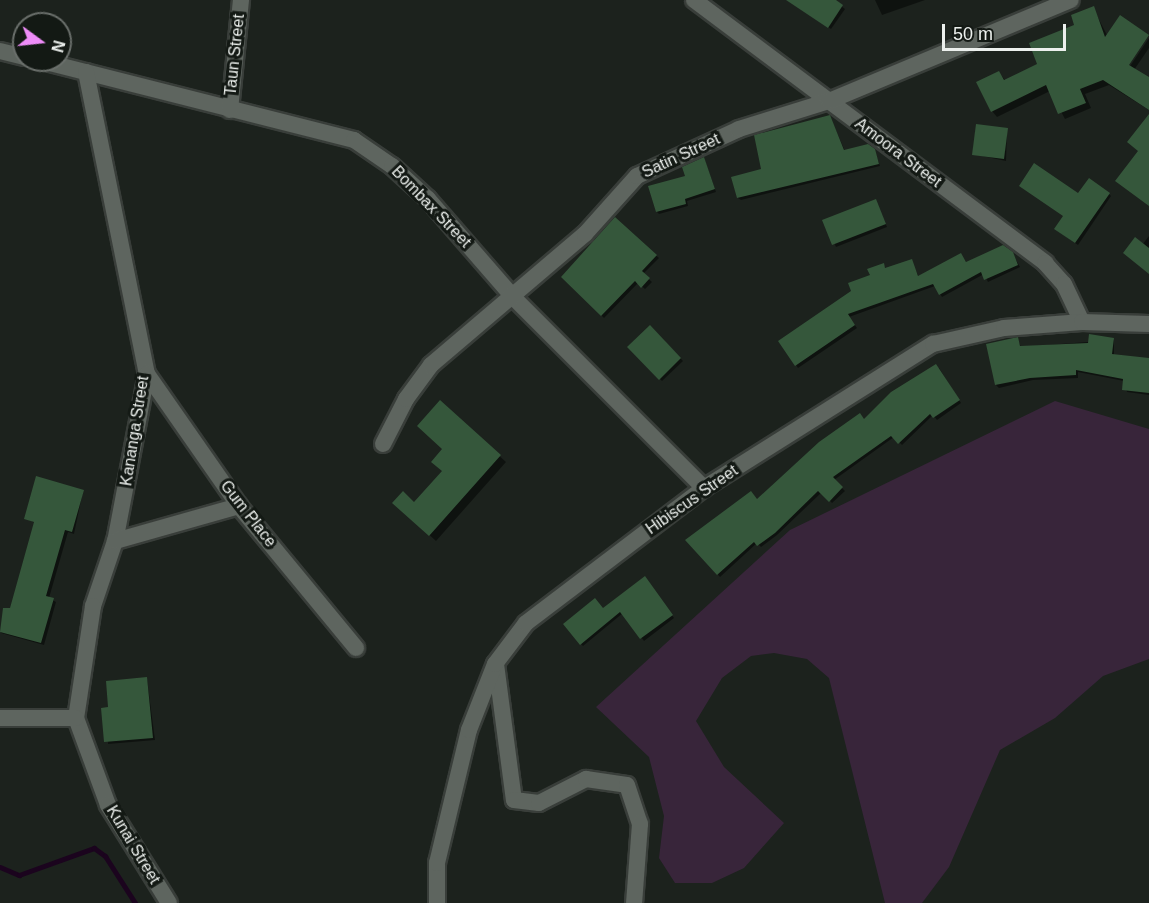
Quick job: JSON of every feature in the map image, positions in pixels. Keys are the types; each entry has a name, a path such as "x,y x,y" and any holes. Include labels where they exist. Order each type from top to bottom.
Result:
{"street":[{"name":"Taun Street","path":"230,110 241,0"},
{"name":"Amoora Street","path":"694,0 1045,263 1064,284 1082,322"},
{"name":"Satin Street","path":"383,444 406,399 431,365 513,298 585,234 637,176 739,129 829,101 1071,0"},
{"name":"Bombax Street","path":"72,68 354,140 392,166 428,199 513,298 704,488"},
{"name":"Kananga Street","path":"76,718 93,606 115,542 147,374 86,72"},
{"name":"Hibiscus Street","path":"437,903 437,863 464,752 495,663 526,623 704,488 933,344 1004,328 1082,322 1149,324"},
{"name":"Gum Place","path":"147,374 239,506 356,648"},
{"path":"115,542 239,506"},
{"path":"495,663 514,800 540,802 586,779 627,785 640,824 634,903"},
{"path":"0,718 76,718"},
{"name":"Kunai Street","path":"76,718 108,805 169,903"}],"shaded area":[{"path":"1055,401 1149,429 1149,659 1103,676 1055,718 1000,750 949,867 922,903 885,903 829,678 807,659 774,653 751,656 722,678 696,721 724,767 784,823 744,868 712,883 675,883 659,858 664,816 649,757 596,707 790,530"}],"building":[{"path":"786,0 836,0 843,5 828,28"},
{"path":"1094,6 1105,37 1120,15 1149,35 1129,65 1149,77 1149,110 1103,80 1080,89 1086,103 1058,114 1046,85 991,112 976,82 999,71 1004,80 1037,64 1029,43 1074,25 1071,15"},
{"path":"1149,114 1149,206 1115,181 1138,151 1127,142"},
{"path":"830,115 844,150 868,144 875,149 879,164 737,198 731,177 761,169 754,135"},
{"path":"976,124 1008,128 1004,159 972,155"},
{"path":"704,157 715,189 685,199 686,204 656,212 648,186 685,176 682,167"},
{"path":"1034,163 1078,193 1089,178 1110,193 1075,243 1054,229 1063,216 1019,186"},
{"path":"876,199 886,224 832,245 822,220"},
{"path":"615,217 657,255 642,271 650,278 641,288 635,281 601,316 561,277"},
{"path":"1135,237 1149,248 1149,274 1123,253"},
{"path":"1003,245 1013,252 1018,265 984,280 981,272 939,295 933,284 848,314 855,325 795,366 778,341 851,291 848,283 870,275 867,269 884,263 885,268 912,259 918,276 961,253 966,262"},
{"path":"650,325 681,358 659,380 627,347"},
{"path":"1089,334 1114,338 1112,354 1149,358 1149,393 1122,390 1123,379 1076,370 1076,375 1030,378 995,385 986,344 1018,337 1020,346 1088,343"},
{"path":"936,364 960,400 933,418 930,414 898,444 891,436 833,477 843,487 829,502 818,491 775,533 757,546 754,542 717,575 685,540 751,491 757,499 819,442 860,413 864,419 891,392"},
{"path":"440,400 501,455 429,536 392,503 403,491 414,502 442,471 431,462 442,449 417,426"},
{"path":"36,476 84,490 72,532 65,530 46,596 54,598 41,643 0,632 3,608 10,608 34,522 24,519"},
{"path":"645,576 673,615 640,639 620,612 580,645 563,624 595,598 603,608"},
{"path":"147,677 153,738 104,742 101,708 108,707 106,681"}],"waterway":[{"path":"0,867 19,875 94,848 105,856 135,903"}]}
